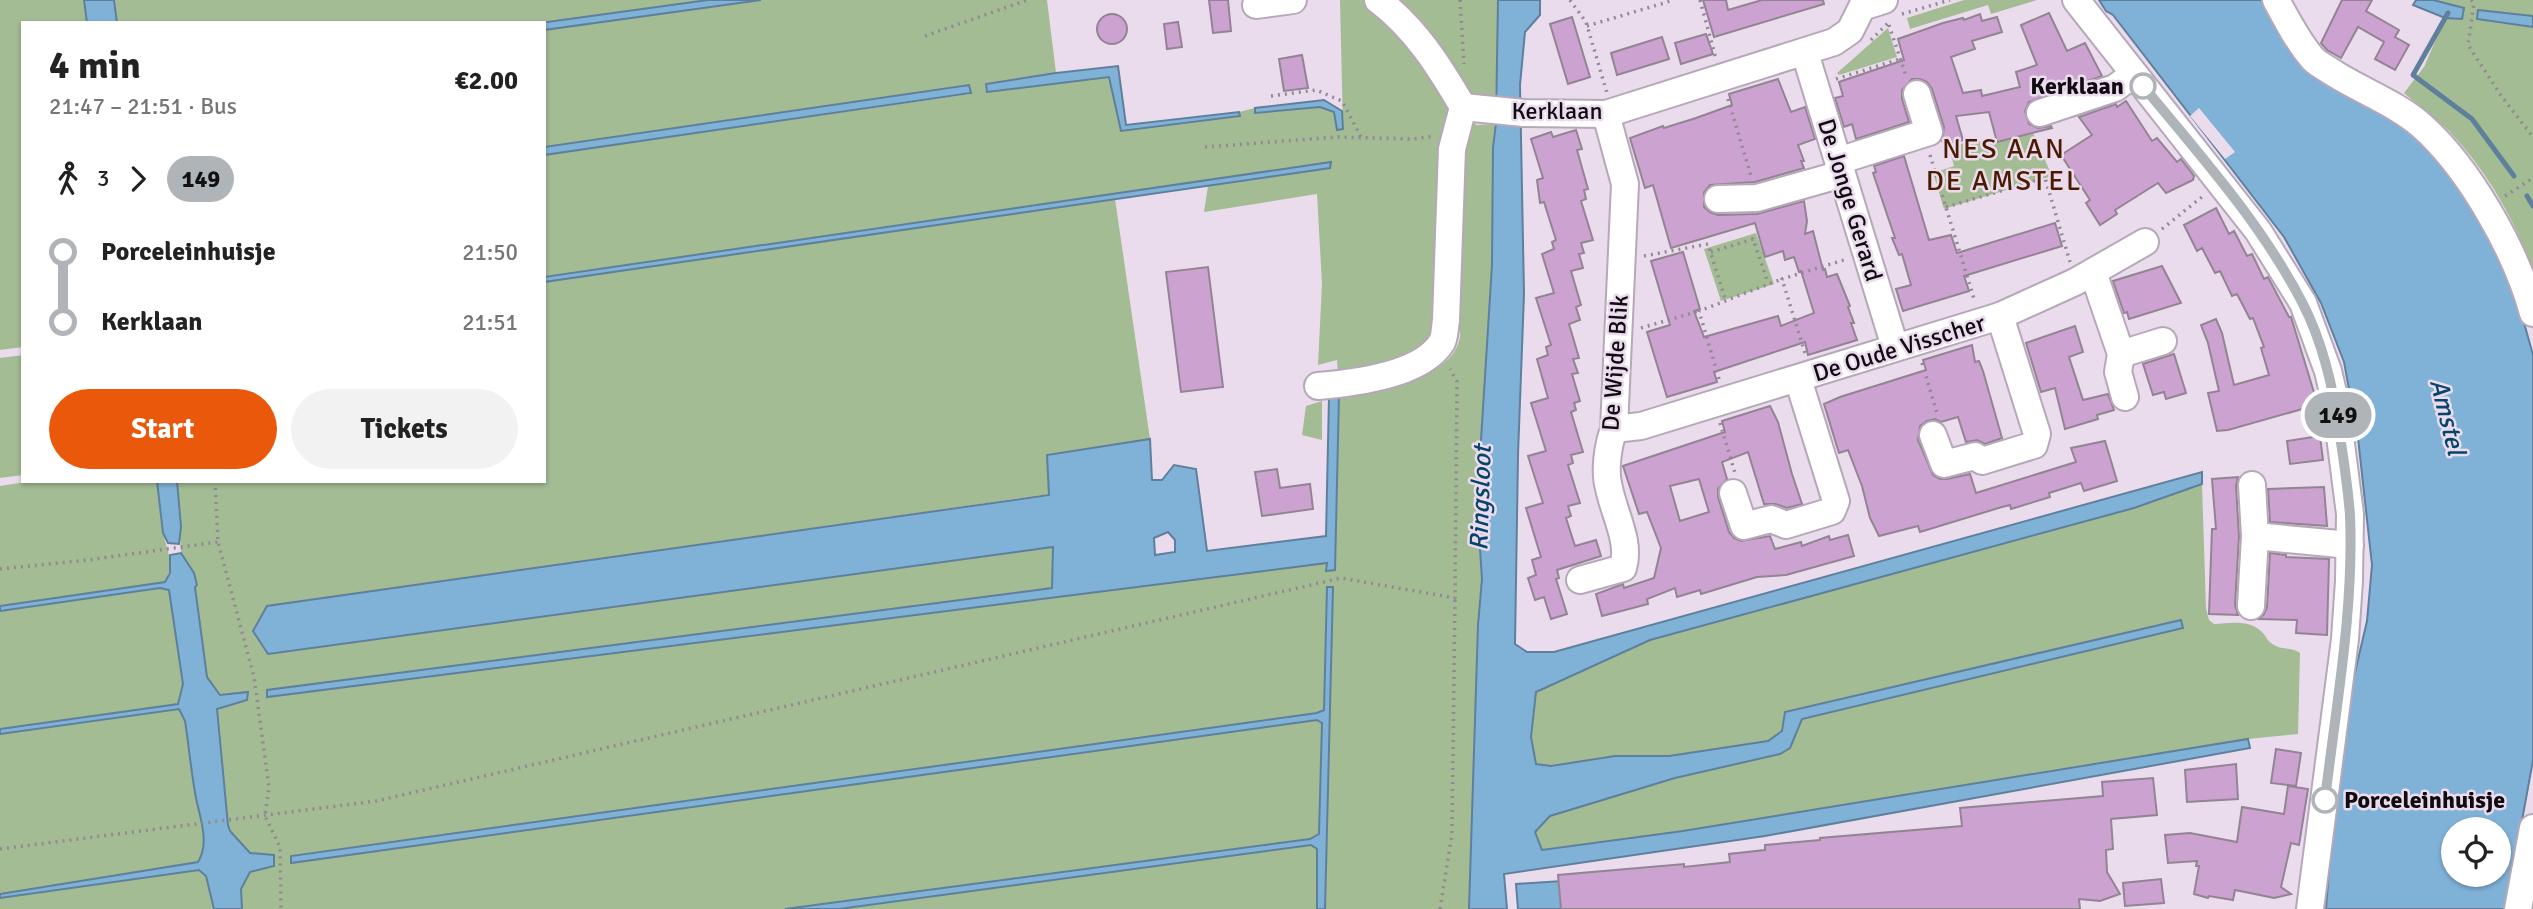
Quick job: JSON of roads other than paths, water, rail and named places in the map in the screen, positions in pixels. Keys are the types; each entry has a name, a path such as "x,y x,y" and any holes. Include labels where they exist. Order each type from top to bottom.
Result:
{"street":[{"path":"1256,5 1293,0"},
{"path":"1318,386 1396,372 1423,361 1443,341 1452,149 1463,107 1431,53 1397,15 1378,0"},
{"path":"2076,0 2258,231 2309,317 2336,405 2350,514 2350,545 2345,639 2310,909"},
{"path":"2276,0 2290,26 2315,60 2355,86 2397,107 2423,127 2448,154 2486,207 2515,264 2533,313"},
{"name":"Kerklaan","path":"1463,107 1524,113 1609,113 1834,42 1850,31 1873,8"},
{"name":"De Jonge Gerard","path":"1805,53 1867,253 1905,344"},
{"path":"2040,113 2115,88 2134,74"},
{"path":"1718,199 1757,198 1929,132 1918,96"},
{"name":"De Wijde Blik","path":"1580,580 1623,568 1628,554 1608,485 1609,442 1614,429 1625,184 1609,113"},
{"name":"De Oude Visscher","path":"1614,429 1641,426 1990,319 2084,277 2145,242"},
{"path":"2084,277 2121,355 2118,372 2125,397"},
{"name":"De Oude Visscher","path":"1933,435 1944,464 1975,456 1982,461 2034,446 2037,434 1990,319"},
{"path":"2121,355 2163,341"},
{"name":"De Oude Visscher","path":"1733,493 1744,526 1771,519 1786,525 1832,511 1836,501 1805,377"},
{"path":"2251,606 2255,536 2252,485"},
{"path":"2255,536 2350,545"},
{"path":"2518,909 2533,828"}],"water":[{"path":"84,0 114,0 117,21 87,21"},
{"path":"708,0 761,0 546,30 546,22"},
{"name":"Ringsloot","path":"1498,0 1540,0 1540,15 1525,32 1520,85 1524,294 1515,644 1527,652 1554,652 2202,472 2202,484 2134,508 1650,640 1536,692 1531,737 1536,764 1551,766 1615,756 1669,756 1768,741 1782,731 1785,712 2181,620 2183,628 1802,719 1790,748 1780,754 1675,778 1550,816 1535,832 1542,850 1683,831 2248,739 2250,748 1765,836 1504,874 1507,909 1469,909 1478,625 1482,579 1477,504 1492,265"},
{"name":"Amstel","path":"2099,0 2268,0 2456,174 2516,294 2533,355 2533,760 2511,881 2511,817 2441,817 2441,887 2510,887 2506,909 2326,909 2334,806 2346,711 2367,621 2372,565 2358,438 2344,362 2321,303 2284,237 2113,15 2106,11"},
{"path":"2416,0 2433,0 2464,8 2462,19 2445,18 2413,5"},
{"path":"2478,10 2533,16 2533,27 2477,19"},
{"path":"1118,66 1126,125 1239,112 1240,116 1121,131 1109,77 987,92 986,84"},
{"path":"969,85 971,93 546,155 546,147"},
{"path":"1324,100 1342,111 1343,129 1337,130 1334,112 1320,107 1255,113 1255,108"},
{"path":"1331,162 1330,168 546,282 546,277"},
{"path":"1339,395 1335,570 1326,571 1327,563 267,697 267,690 1052,588 1053,547 268,654 253,631 267,606 1049,495 1047,455 1150,439 1152,480 1162,480 1174,465 1196,469 1207,551 1326,536 1329,397","holes":["1168,532 1175,540 1175,552 1155,555 1154,538"]},
{"path":"157,483 177,483 181,527 179,544 168,543 163,533"},
{"path":"181,553 194,573 197,585 195,587 207,677 220,695 248,692 247,700 217,709 228,825 230,831 250,853 274,855 274,866 250,872 241,889 242,909 214,909 206,876 199,870 0,898 0,894 198,862 202,855 203,830 185,721 179,709 0,734 0,729 178,704 183,684 169,590 160,588 0,611 0,606 165,582 170,573 170,555"},
{"path":"1327,587 1333,587 1325,909 1317,909 1317,849 1311,845 839,909 785,909 1310,839 1319,834 1322,723 1317,720 291,863 291,856 1317,713 1324,710"},
{"path":"1562,881 1565,909 1518,909 1516,884"}],"waterway":[{"path":"2448,13 2413,75 2472,119 2514,176"},
{"path":"2527,196 2533,206"}],"place":[{"name":"Kerklaan","path":"2143,86"},
{"name":"Porceleinhuisje","path":"2325,800"}],"district":[{"name":"NES AAN DE AMSTEL","path":"2004,164"}]}
